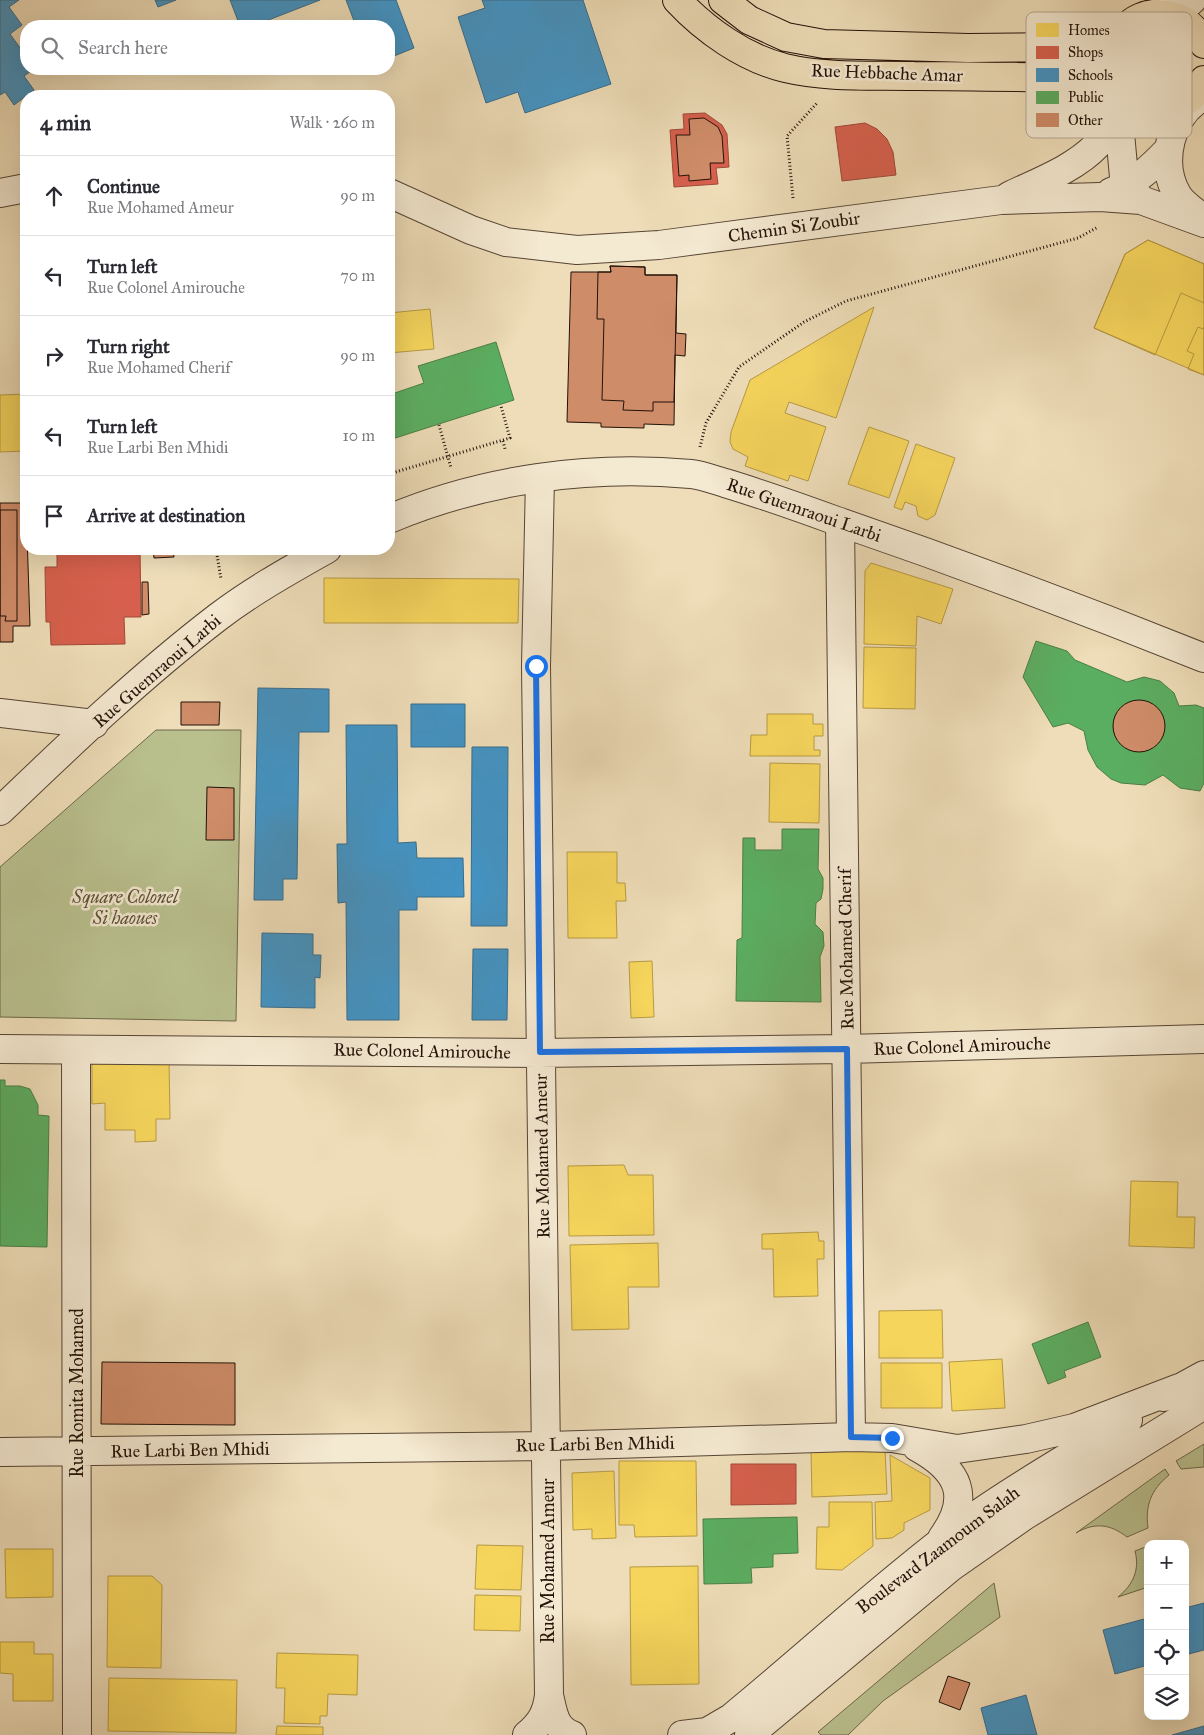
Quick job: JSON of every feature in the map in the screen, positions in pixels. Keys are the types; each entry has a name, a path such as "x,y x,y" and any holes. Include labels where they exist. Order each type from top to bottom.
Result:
{"main road":[{"name":"Rue Hebbache Amar","path":"677,0 711,31 744,52 784,67 820,74 1026,77"},
{"name":"Rue Hebbache Amar","path":"723,0 750,20 786,37 833,44 968,48 1026,47"},
{"path":"1192,27 1202,37"}],"street":[{"path":"1163,12 1184,7 1192,0"},
{"path":"1001,200 1052,176 1098,144 1101,138"},
{"path":"1120,138 1121,162 1135,193 1204,221"},
{"path":"1135,193 1171,138"},
{"path":"1179,138 1168,169 1178,197 1204,221"},
{"path":"0,193 20,189"},
{"name":"Chemin Si Zoubir","path":"395,196 471,230 506,242 577,250 659,245 1001,200 1100,197 1135,193"},
{"name":"Rue Guemraoui Larbi","path":"395,516 418,506 486,487 540,478 594,471 694,474 744,489 1006,581 1204,658"},
{"name":"Rue Mohamed Ameur","path":"540,478 536,666 540,1052 548,1446 549,1695 555,1721 568,1734"},
{"name":"Rue Mohamed Cherif","path":"840,522 851,1437"},
{"name":"Rue Guemraoui Larbi","path":"0,811 159,664 219,616 282,574 316,555"},
{"path":"0,713 94,724"},
{"name":"Rue Colonel Amirouche","path":"0,1049 76,1051 540,1052 847,1049 1204,1040"},
{"name":"Rue Romita Mohamed","path":"76,1051 77,1735"},
{"name":"Boulevard Zaamoum Salah","path":"682,1735 707,1732 731,1718 882,1589 936,1547 1029,1480 1179,1388 1204,1375"},
{"name":"Rue Larbi Ben Mhidi","path":"0,1452 548,1446 851,1437 892,1438 957,1449 1026,1439 1074,1428 1179,1388"},
{"name":"Boulevard Zaamoum Salah","path":"749,1735 951,1567 1024,1516 1204,1405"},
{"path":"909,1442 937,1458 952,1474 958,1485 957,1515 936,1547"},
{"path":"527,1735 541,1722 547,1712 549,1695"},
{"path":"534,1735 548,1730 568,1734"}],"path":[{"path":"794,201 787,136 818,104 820,74"},
{"path":"706,424 739,367 804,322 846,301 1078,238 1100,226"},
{"path":"395,472 510,438 501,406"},
{"path":"439,425 445,448"},
{"path":"503,441 505,448"}],"green space":[{"name":"Square Colonel Si haoues","path":"156,730 241,730 236,1021 0,1017 0,867"},
{"path":"1204,1444 1204,1467 1181,1469 1176,1461"},
{"path":"1165,1469 1169,1475 1158,1486 1151,1498 1147,1512 1148,1528 1127,1537 1115,1529 1102,1526 1090,1527 1076,1533"},
{"path":"1144,1548 1144,1588 1118,1597 1128,1587 1134,1577 1137,1565 1135,1551"},
{"path":"994,1583 1000,1617 883,1701 848,1735 821,1735 818,1732"}],"building: Homes":[{"path":"1148,240 1204,264 1204,375 1094,328 1125,254"},
{"path":"1148,240 1204,264 1204,303 1181,293 1155,355 1094,328 1125,254"},
{"path":"874,307 836,418 789,402 785,413 826,427 808,481 790,475 788,481 745,466 748,457 733,449 730,442 731,432 750,380"},
{"path":"430,309 434,349 395,352 395,312"},
{"path":"1198,327 1203,329 1204,327 1204,375 1188,369 1194,354 1187,351"},
{"path":"20,394 20,451 0,452 0,395"},
{"path":"869,427 909,441 889,498 848,484"},
{"path":"916,444 955,458 935,515 927,520 918,516 916,506 905,502 902,510 894,507"},
{"path":"871,563 953,589 941,624 917,616 916,646 864,644 865,571"},
{"path":"324,578 519,579 518,623 324,623"},
{"path":"864,647 916,648 915,709 863,708"},
{"path":"767,714 813,714 813,724 823,724 823,736 814,736 814,750 820,750 820,756 750,756 751,735 767,735"},
{"path":"770,763 820,764 819,823 769,822"},
{"path":"567,852 617,852 617,883 625,883 626,901 616,901 617,938 568,938"},
{"path":"652,961 654,1017 631,1018 629,962"},
{"path":"169,1061 170,1119 156,1119 156,1141 135,1142 135,1130 105,1130 105,1103 92,1104 92,1062"},
{"path":"624,1165 628,1175 653,1175 654,1235 569,1236 568,1166"},
{"path":"1131,1181 1178,1182 1177,1217 1195,1217 1194,1248 1129,1246"},
{"path":"818,1232 819,1241 824,1241 824,1259 817,1259 818,1296 774,1297 773,1249 762,1249 762,1234"},
{"path":"658,1243 659,1287 628,1287 629,1329 572,1330 570,1245"},
{"path":"942,1310 943,1358 879,1358 879,1311"},
{"path":"1002,1359 1005,1408 952,1411 949,1362"},
{"path":"881,1363 942,1363 942,1408 881,1408"},
{"path":"885,1449 887,1494 812,1497 811,1451"},
{"path":"890,1455 930,1478 930,1510 904,1523 904,1530 892,1538 876,1539 875,1502 892,1501"},
{"path":"619,1461 696,1461 697,1536 635,1537 634,1525 619,1525"},
{"path":"614,1471 616,1538 592,1539 592,1529 573,1530 572,1473"},
{"path":"829,1502 872,1502 873,1546 842,1570 816,1569 817,1527 829,1527"},
{"path":"477,1545 523,1546 521,1590 475,1589"},
{"path":"5,1549 53,1549 53,1597 6,1598"},
{"path":"698,1566 699,1684 631,1685 630,1567"},
{"path":"108,1576 152,1576 162,1585 161,1668 107,1667"},
{"path":"475,1595 521,1596 520,1631 474,1630"},
{"path":"0,1642 34,1642 34,1654 53,1654 53,1701 13,1701 13,1674 0,1673"},
{"path":"277,1653 358,1655 357,1695 328,1694 327,1716 320,1716 320,1724 284,1723 285,1688 276,1688"},
{"path":"109,1678 237,1680 236,1733 108,1731"},
{"path":"277,1726 323,1727 323,1735 276,1735"}],"building: Shops":[{"path":"705,113 722,125 727,134 729,167 716,168 718,184 674,187 670,130 684,129 683,114"},
{"path":"865,123 877,129 887,139 893,152 896,175 842,181 835,127"},
{"path":"57,555 140,555 141,617 124,617 125,644 51,645 50,622 46,622 45,567 57,567"},
{"path":"731,1464 796,1464 796,1504 731,1505"}],"building: Schools":[{"path":"0,0 19,0 9,7 20,22 20,26 10,34 20,48 20,75 25,75 24,76 34,90 20,90 20,100 14,105 5,92 0,95"},
{"path":"155,0 176,0 158,7"},
{"path":"230,0 320,0 268,20 238,20"},
{"path":"346,0 396,0 414,48 395,56 395,20 354,20"},
{"path":"482,0 583,0 611,84 525,113 518,92 486,103 458,17 485,8"},
{"path":"258,688 329,689 329,732 299,732 297,879 283,879 283,900 254,900"},
{"path":"411,704 465,704 465,747 411,747"},
{"path":"346,725 397,725 398,843 416,842 417,858 463,858 464,897 417,897 417,910 399,910 399,1020 347,1020 346,902 338,903 337,844 347,844"},
{"path":"472,747 508,747 507,926 471,926"},
{"path":"262,933 313,934 313,955 321,955 320,978 315,977 315,1008 261,1007"},
{"path":"473,949 508,949 507,1020 472,1020"},
{"path":"1204,1603 1204,1650 1189,1654 1189,1630 1189,1607"},
{"path":"1144,1619 1144,1666 1115,1674 1103,1630"},
{"path":"1026,1695 1037,1735 988,1735 981,1708"},
{"path":"1204,1726 1204,1735 1172,1735"}],"building: Public":[{"path":"496,342 514,400 395,438 395,393 424,383 418,366"},
{"path":"1036,641 1067,651 1075,660 1127,682 1144,677 1160,681 1174,693 1179,706 1196,705 1204,708 1204,783 1200,791 1180,788 1163,775 1145,785 1121,783 1111,779 1097,767 1088,750 1084,731 1068,723 1053,727 1023,677"},
{"path":"782,829 819,829 818,869 823,878 823,889 821,899 816,903 815,924 823,932 824,946 820,957 821,1002 736,1001 737,940 742,938 743,838 755,838 755,850 782,850"},
{"path":"0,1080 5,1080 5,1086 20,1086 30,1089 38,1105 38,1115 49,1116 47,1247 0,1246"},
{"path":"1088,1322 1101,1357 1064,1371 1066,1377 1048,1384 1032,1344"},
{"path":"797,1517 798,1553 773,1554 773,1567 751,1568 752,1583 704,1584 703,1519"}],"building: Other":[{"path":"704,118 718,127 722,136 724,163 710,163 711,179 689,181 689,175 679,176 676,135 690,135 689,119"},
{"path":"610,266 645,267 645,275 677,275 676,333 686,334 685,356 675,355 674,425 644,424 644,428 601,427 601,423 567,422 571,272 611,272"},
{"path":"610,266 645,267 645,275 677,275 674,402 653,402 653,411 623,410 624,401 602,400 604,319 597,319 598,272 611,272"},
{"path":"0,503 20,503 20,555 28,555 30,626 13,626 13,642 0,642"},
{"path":"0,510 17,510 17,621 5,621 6,616 0,616"},
{"path":"154,555 174,555 174,557 154,558"},
{"path":"142,582 148,582 149,614 142,615"},
{"path":"1139,700 1153,704 1161,712 1165,726 1161,740 1153,748 1139,752 1125,748 1117,740 1113,726 1117,712 1125,704"},
{"path":"181,702 220,702 219,725 181,725"},
{"path":"207,787 234,788 234,840 206,840"},
{"path":"102,1362 235,1363 235,1425 101,1424"},
{"path":"948,1676 970,1683 960,1710 939,1702"}],"route":[{"path":"536,666 540,1052 847,1049 851,1437 892,1438"}]}
